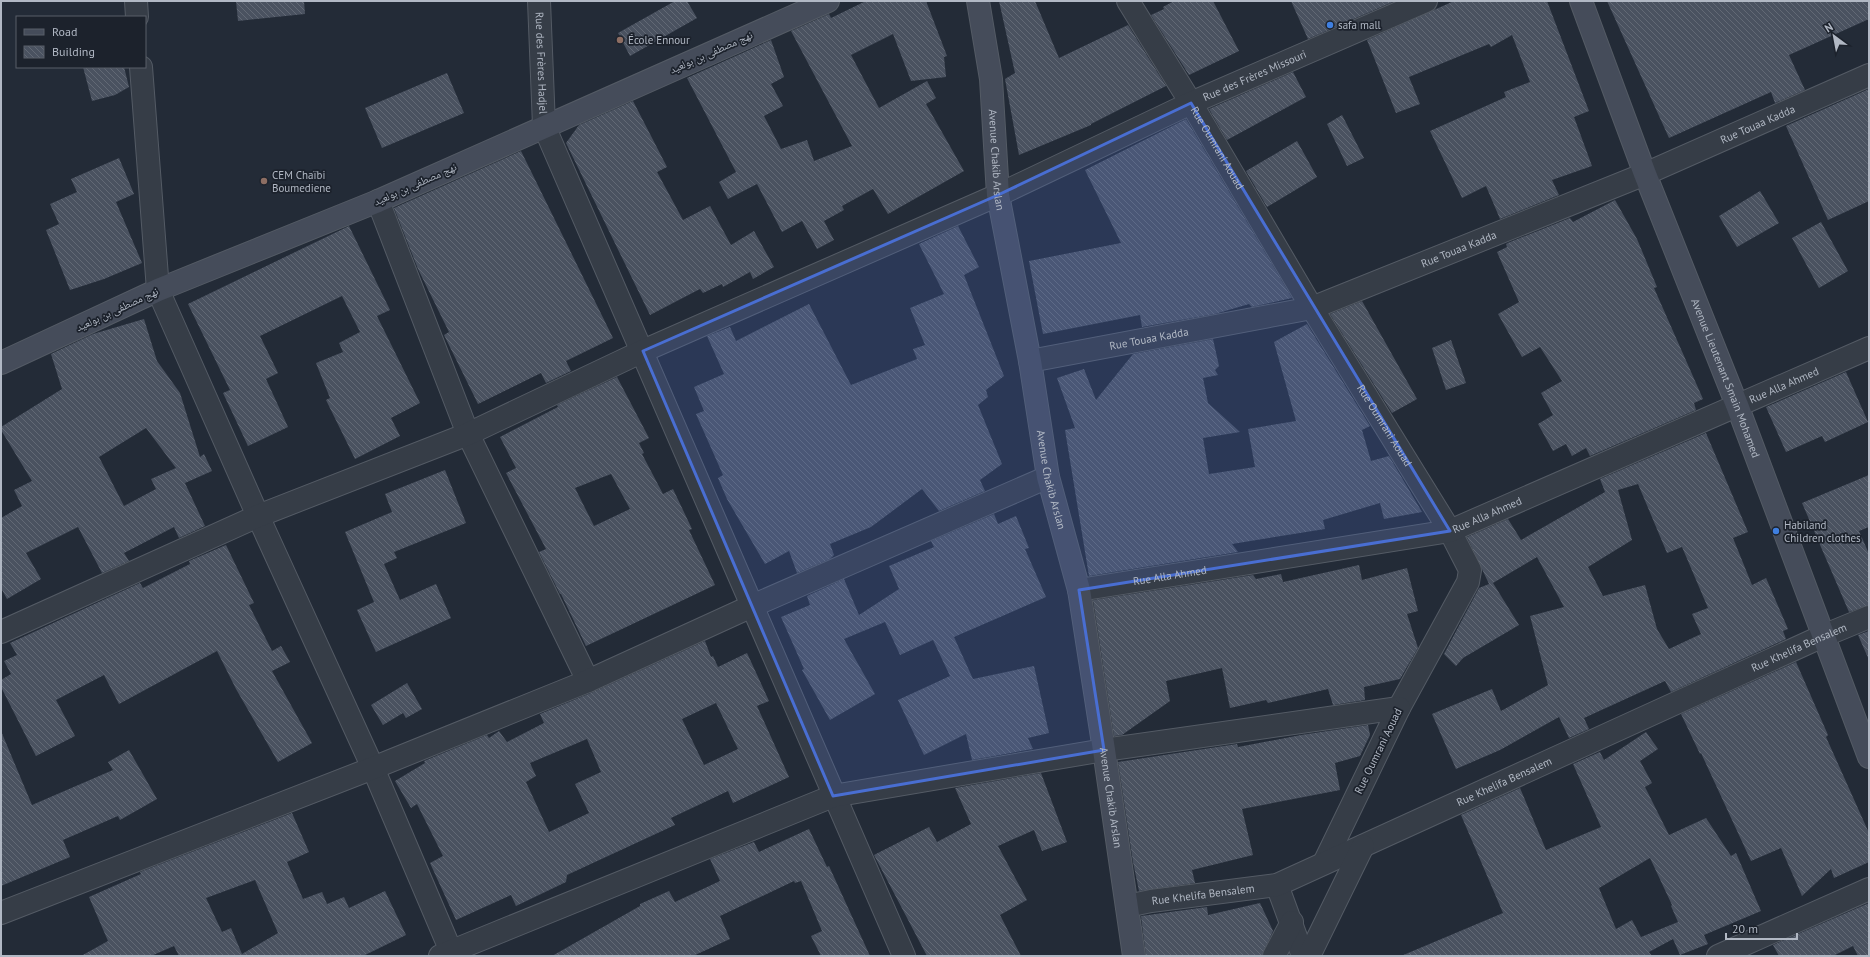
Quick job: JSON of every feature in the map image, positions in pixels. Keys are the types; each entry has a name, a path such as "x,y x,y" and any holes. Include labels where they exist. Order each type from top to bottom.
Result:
{"main road":[{"name":"نهج مصطفى بن بولعيد","path":"1,363 158,290 378,200 828,1"},
{"name":"Avenue Chakib Arslan","path":"978,1 991,79 998,195 1030,361 1048,477 1079,590 1127,906 1132,955"},
{"name":"Avenue Lieutenant Smain Mohamed","path":"1581,1 1645,174 1737,405 1869,757"}],"street":[{"path":"136,1 137,16"},
{"name":"Rue des Frères Hadjel","path":"539,1 544,126"},
{"name":"Rue Oumrani Aouad","path":"1128,1 1191,103 1312,308 1450,532 1470,570 1468,582 1399,708 1324,862"},
{"name":"Rue des Frères Missouri","path":"1,632 258,516 468,434 643,351 998,195 1191,103 1426,1"},
{"path":"141,68 158,290 258,516 373,768 448,954 834,796 1104,750 1399,708"},
{"name":"Rue Touaa Kadda","path":"1030,361 1312,308 1645,174 1869,75"},
{"path":"544,126 643,351 904,956"},
{"path":"378,200 468,434 588,681"},
{"name":"Rue Alla Ahmed","path":"1079,590 1450,532 1869,348"},
{"path":"1,913 373,768 588,681 752,606 1048,477"},
{"name":"Rue Khelifa Bensalem","path":"1127,906 1151,901 1277,885 1324,862 1363,846 1823,636 1869,617"},
{"path":"1309,956 1363,846"},
{"path":"1277,885 1292,922 1303,956"},
{"path":"1718,956 1869,889"},
{"path":"1274,956 1292,922"}],"highlighted area":[{"path":"1191,103 1450,531 1079,590 1104,750 833,796 643,351 998,195"}],"building":[{"path":"236,1 304,1 305,14 238,21"},
{"path":"675,1 687,1 697,18 630,56 618,33"},
{"path":"866,1 926,1 947,56 944,57 946,77 911,81 893,34 851,55 879,108 927,81 936,98 926,104 964,171 888,214 873,189 842,206 844,210 824,221 834,240 817,249 802,221 782,232 757,184 728,199 719,182 736,172 687,78 771,40 784,77 771,84 783,106 764,116 781,149 807,140 814,161 852,146 791,31 829,14 831,18"},
{"path":"999,1 1035,1 1059,58 1128,25 1166,86 1091,125 1019,155 1005,79 1015,73"},
{"path":"1174,1 1213,1 1239,51 1189,75 1151,15 1164,9 1163,7"},
{"name":"safa mall","path":"1291,1 1395,1 1308,39"},
{"path":"1454,1 1547,1 1589,111 1574,117 1592,166 1552,180 1559,195 1500,219 1486,186 1462,198 1430,131 1506,97 1504,92 1530,82 1512,35 1491,47 1489,44 1409,77 1420,104 1396,113 1367,40"},
{"path":"1607,1 1869,1 1869,19 1789,55 1805,90 1775,103 1771,92 1669,138"},
{"path":"83,68 124,68 129,87 115,95 92,101"},
{"path":"1293,72 1306,97 1227,140 1209,109"},
{"path":"447,73 464,113 382,148 365,108"},
{"path":"1869,89 1869,201 1828,220 1786,126"},
{"path":"633,101 667,167 657,172 683,220 710,206 731,245 754,231 774,267 753,279 750,272 723,287 722,284 703,293 700,289 650,315 566,143 579,125"},
{"path":"1342,115 1364,158 1347,166 1327,124"},
{"path":"1186,119 1292,298 1252,307 1249,304 1215,314 1142,327 1140,315 1043,334 1029,261 1121,243 1085,170"},
{"path":"1297,141 1317,177 1267,207 1246,171"},
{"path":"521,151 613,338 566,361 571,371 546,383 541,373 478,404 444,335 449,332 418,269 394,208"},
{"path":"119,158 134,194 116,202 142,263 104,279 70,290 46,230 59,224 50,204 77,192 71,179"},
{"path":"1760,191 1779,223 1737,247 1719,216"},
{"path":"1615,200 1637,239 1657,287 1654,288 1703,399 1694,403 1696,410 1590,456 1586,448 1572,456 1566,444 1553,451 1538,424 1553,415 1541,393 1562,381 1540,347 1522,357 1498,314 1519,302 1497,252 1507,247 1506,244 1510,242 1570,218 1573,222"},
{"path":"1821,222 1848,271 1819,288 1792,238"},
{"path":"349,226 390,310 377,316 420,403 391,418 400,436 355,459 326,400 330,398 316,363 343,352 339,343 360,332 342,296 260,336 278,373 266,379 288,427 248,446 223,393 230,390 188,304"},
{"path":"958,226 979,267 964,275 1004,376 986,390 988,397 978,405 1002,464 980,480 985,491 939,511 922,489 871,527 830,544 834,555 830,559 797,573 789,551 765,564 727,499 718,478 723,475 696,414 704,411 694,387 724,374 707,336 730,327 736,341 809,304 851,385 917,359 913,349 925,345 910,308 944,294 919,244"},
{"path":"1362,301 1417,399 1392,413 1330,314"},
{"path":"144,319 157,361 180,393 200,457 204,454 212,471 185,483 205,526 179,538 174,527 124,553 129,561 102,573 78,527 26,553 41,579 7,599 1,588 1,518 22,506 14,490 32,481 1,430 1,427 62,389 51,354 93,334","holes":["146,428 176,468 151,479 156,489 124,506 99,457"]},
{"path":"1307,324 1370,426 1362,430 1371,461 1389,456 1422,512 1384,519 1380,503 1323,520 1325,529 1232,544 1238,552 1089,576 1065,430 1075,428 1057,378 1084,369 1096,400 1133,354 1213,339 1219,366 1215,370 1218,375 1203,378 1208,403 1240,432 1203,438 1209,474 1255,467 1248,429 1296,421 1274,342"},
{"path":"1451,340 1466,383 1446,390 1432,348"},
{"path":"1846,372 1868,422 1825,442 1822,436 1786,452 1766,407"},
{"path":"617,377 649,438 639,443 644,453 642,454 663,494 673,489 692,529 689,530 715,585 586,646 539,552 546,549 506,473 516,468 500,437 558,407 557,405","holes":["611,474 630,509 594,526 575,488"]},
{"path":"1706,433 1748,532 1733,538 1752,585 1766,578 1788,629 1783,631 1786,639 1671,692 1665,681 1584,718 1589,729 1569,738 1559,717 1500,750 1456,769 1432,714 1492,689 1501,711 1548,685 1530,616 1564,607 1537,557 1493,583 1519,625 1463,658 1456,666 1444,654 1479,588 1489,584 1467,537 1508,519 1521,540 1605,492 1600,479","holes":["1638,484 1667,553 1682,547 1708,608 1692,614 1701,634 1669,649 1657,629 1645,585 1603,596 1588,567 1632,540 1618,490"]},
{"path":"445,470 466,523 394,552 397,558 384,564 400,600 436,584 451,618 376,652 357,610 374,602 345,532 392,512 385,494"},
{"path":"1869,475 1869,527 1859,531 1869,554 1869,605 1849,612 1802,503"},
{"path":"994,514 998,524 1016,516 1029,548 1025,549 1046,597 954,637 973,679 1034,666 1049,733 1028,738 1033,749 972,760 966,734 924,755 898,700 950,676 933,640 900,655 885,622 844,639 875,694 830,720 802,670 804,669 781,617 810,605 807,596 844,579 859,615 899,589 889,566 934,547 931,541"},
{"path":"226,545 254,603 249,605 272,651 281,646 290,662 272,671 312,743 278,762 236,689 217,651 119,704 104,675 56,700 75,736 36,756 1,687 1,680 11,674 4,661 17,655 10,643 140,583 143,588 190,564 189,561"},
{"path":"1359,565 1362,580 1407,568 1418,611 1407,614 1418,648 1400,679 1364,687 1365,700 1333,705 1328,689 1268,703 1266,700 1230,708 1222,668 1166,681 1170,701 1122,735 1114,736 1093,600 1253,575 1256,579 1281,574 1283,582"},
{"path":"1869,631 1869,660 1858,635"},
{"path":"705,641 711,657 713,656 718,667 747,653 769,701 757,706 789,777 733,803 728,791 671,818 675,825 567,875 566,882 516,906 511,895 456,920 430,863 443,856 417,804 411,808 395,781 425,763 424,761 487,735 489,738 499,731 507,742 544,723 540,714 593,692","holes":["716,703 738,749 704,765 682,719","587,739 601,772 575,784 589,813 549,832 526,782 536,776 530,763"]},
{"path":"1796,662 1828,735 1826,737 1869,833 1869,862 1834,878 1831,869 1802,896 1781,848 1751,861 1701,753 1700,754 1681,714"},
{"path":"407,683 422,709 406,718 403,713 383,725 371,705"},
{"path":"1368,725 1370,735 1360,756 1335,763 1340,790 1242,809 1253,855 1192,870 1195,883 1139,891 1133,862 1118,762 1237,744 1238,747 1301,735"},
{"path":"1,731 32,805 113,770 108,762 129,750 157,799 120,820 118,816 63,840 70,857 1,886"},
{"path":"1646,732 1658,749 1640,761 1652,783 1645,787 1669,835 1706,818 1731,856 1736,853 1761,911 1704,935 1708,944 1680,955 1673,939 1649,952 1652,956 1401,956 1503,913 1461,815 1520,788 1546,850 1601,827 1573,764 1600,752 1604,760","holes":["1650,858 1672,905 1671,906 1678,922 1641,937 1632,920 1616,929 1599,888"]},
{"path":"1041,773 1067,842 1042,851 1034,830 998,846 1027,900 1000,915 1021,956 927,956 874,855 929,827 937,842 971,824 955,788"},
{"path":"292,813 309,852 287,862 303,899 322,892 327,904 344,897 349,908 385,891 406,935 363,956 179,956 174,946 151,956 81,956 108,941 89,897 141,874 140,872","holes":["255,880 278,933 242,954 231,928 222,932 206,898"]},
{"path":"809,829 827,867 829,866 870,956 821,956 811,936 822,931 801,881 795,883 794,881 720,916 730,939 693,956 552,956 640,906 640,904 669,891 675,902 720,881 710,859 754,842 759,852"},
{"path":"1260,903 1273,931 1262,956 1146,956 1141,916 1207,907 1208,915"},
{"path":"1869,903 1869,956 1858,956 1853,946 1833,956 1779,956 1773,945"}],"place":[{"name":"safa mall","path":"1330,25"},
{"name":"École Ennour","path":"620,40"},
{"name":"CEM Chaïbi Boumediene","path":"264,181"},
{"name":"Habiland Children clothes","path":"1776,531"}]}
